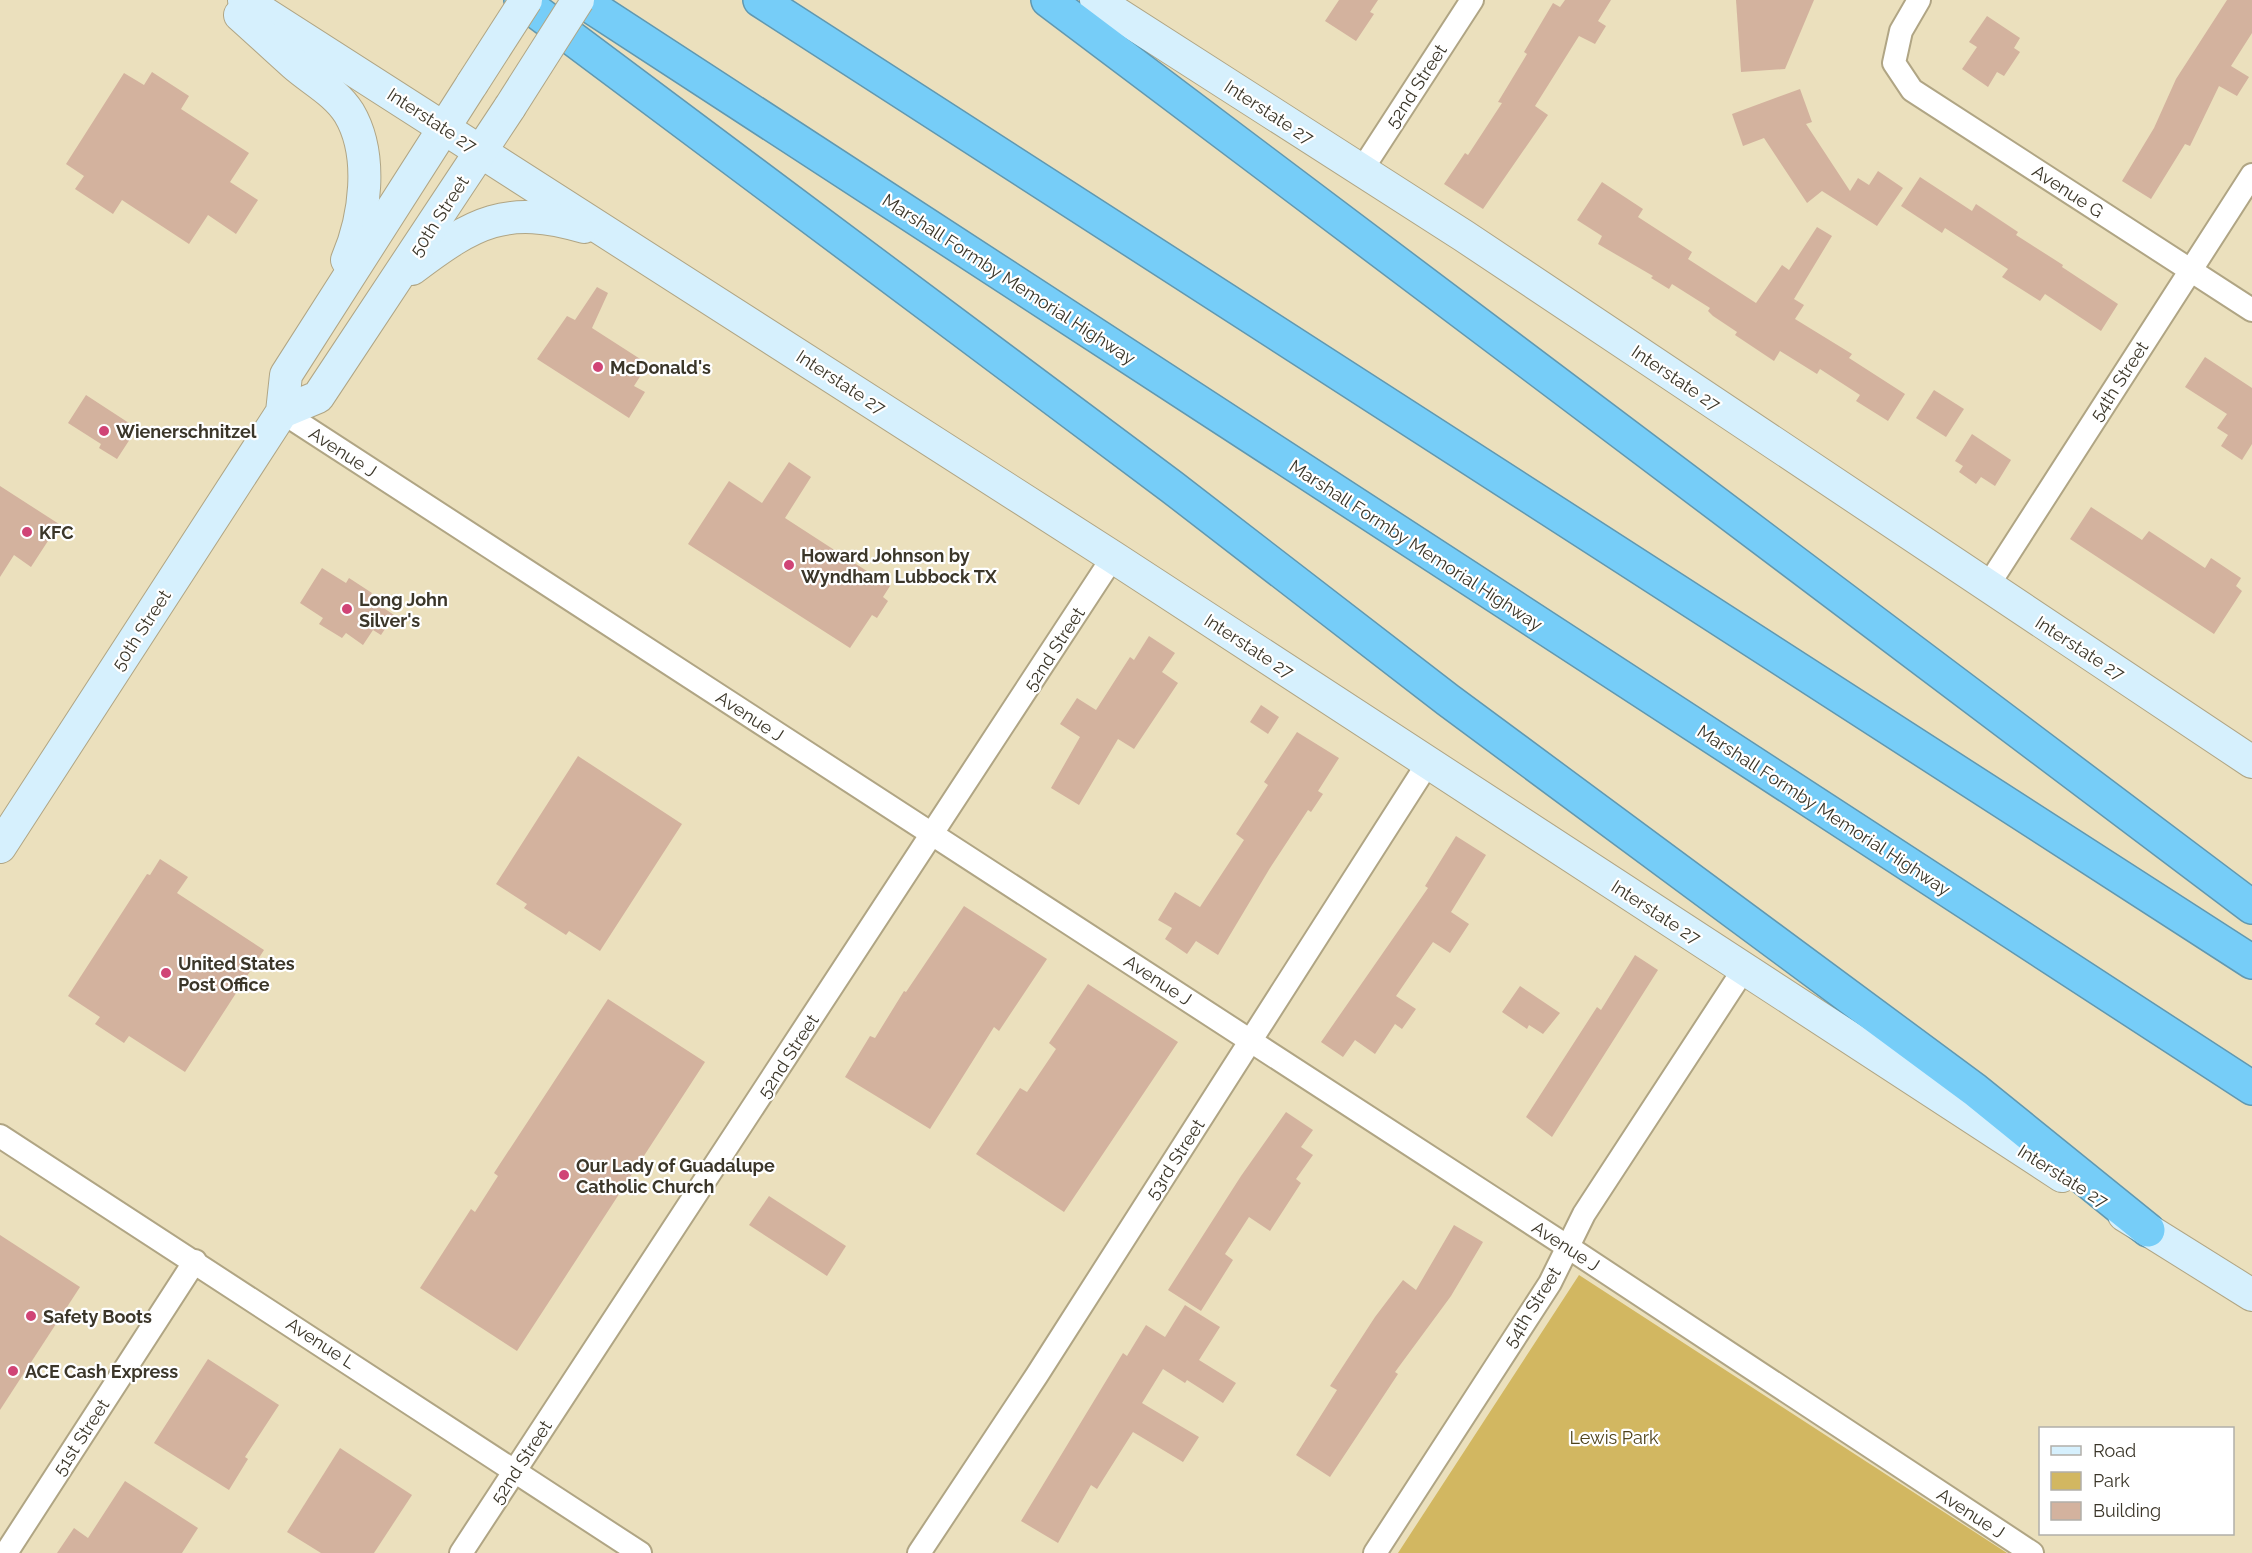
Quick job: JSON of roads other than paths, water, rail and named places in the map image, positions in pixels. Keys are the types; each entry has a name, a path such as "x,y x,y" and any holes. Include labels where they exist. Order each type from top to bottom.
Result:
{"highway":[{"path":"521,0 1172,487 1496,736 1975,1090 2148,1230"},
{"name":"Marshall Formby Memorial Highway","path":"580,0 2252,1088"},
{"path":"760,0 2252,962"},
{"path":"1048,0 2252,907"}],"main road":[{"path":"224,0 295,65 328,90 349,113 362,150 361,213 351,252 325,314"},
{"name":"Interstate 27","path":"244,0 1113,557 1744,969 2252,1295"},
{"name":"50th Street","path":"0,847 282,412 286,375 526,0"},
{"name":"50th Street","path":"282,412 318,397 580,0"},
{"name":"Interstate 27","path":"1096,0 1464,236 2252,762"},
{"path":"395,283 468,231 495,220 524,216 554,218 591,229 630,247"}],"street":[{"name":"52nd Street","path":"1360,171 1472,0"},
{"name":"Avenue G","path":"1919,0 1901,31 1894,63 1912,90 2252,310"},
{"name":"54th Street","path":"1987,587 2252,175"},
{"name":"Avenue J","path":"282,412 1251,1040 2032,1553"},
{"name":"52nd Street","path":"461,1553 1113,557"},
{"name":"53rd Street","path":"919,1553 1037,1375 1428,763"},
{"name":"54th Street","path":"1375,1553 1550,1283 1584,1214 1744,969"},
{"name":"Avenue L","path":"0,1136 640,1553"},
{"name":"51st Street","path":"6,1553 195,1261"}],"place":[{"name":"McDonald's","path":"598,367"},
{"name":"Wienerschnitzel","path":"104,431"},
{"name":"KFC","path":"27,532"},
{"name":"Howard Johnson by Wyndham Lubbock TX","path":"789,565"},
{"name":"Long John Silver's","path":"347,609"},
{"name":"United States Post Office","path":"166,973"},
{"name":"Our Lady of Guadalupe Catholic Church","path":"564,1175"},
{"name":"Safety Boots","path":"31,1316"},
{"name":"ACE Cash Express","path":"13,1371"}],"park label":[{"name":"Lewis Park","path":"1614,1437"}]}
